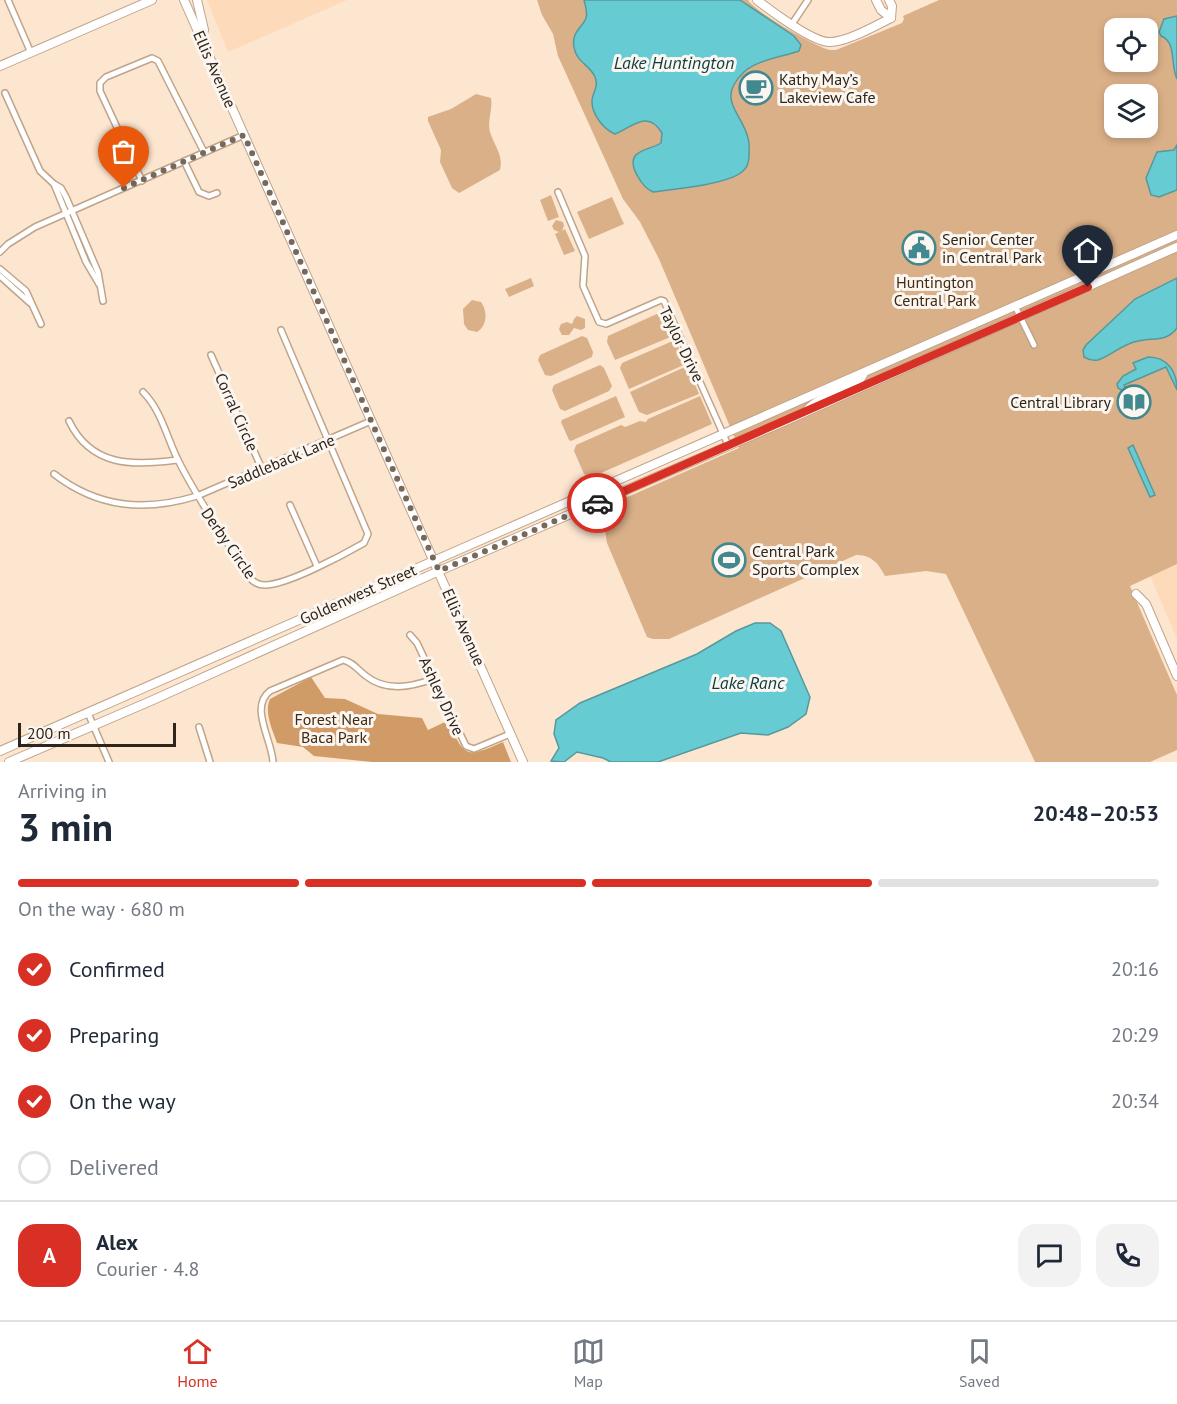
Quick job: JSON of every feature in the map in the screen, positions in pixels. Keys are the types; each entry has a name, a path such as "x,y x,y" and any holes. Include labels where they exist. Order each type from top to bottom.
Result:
{"main road":[{"name":"Ellis Avenue","path":"184,0 523,762"},
{"path":"197,0 204,30 201,38"},
{"path":"757,0 819,40 830,42 841,40 891,18"},
{"path":"876,0 881,10 882,19 879,24"},
{"path":"889,0 892,6 891,18"},
{"path":"0,66 146,1"},
{"path":"881,10 891,18"},
{"name":"Goldenwest Street","path":"0,751 1177,235"},
{"name":"Goldenwest Street","path":"9,762 1177,247"},
{"path":"868,384 870,377 874,374 914,356 932,342"},
{"path":"807,411 823,397 859,381 863,373"},
{"path":"1136,594 1146,604 1177,676"}],"street":[{"path":"8,0 31,53"},
{"path":"792,24 808,0"},
{"path":"142,180 100,91 100,83 106,77 152,58 158,61 204,153"},
{"path":"5,93 40,171 54,184 90,250 102,289 103,301"},
{"path":"0,252 25,232 244,135"},
{"path":"184,161 199,192 209,196 217,193"},
{"name":"Taylor Drive","path":"558,192 585,256 583,286 599,322 606,324 661,300 664,301 728,446"},
{"path":"0,269 26,291 41,324"},
{"path":"0,276 31,305"},
{"path":"1016,306 1034,345"},
{"path":"281,330 328,440"},
{"name":"Corral Circle","path":"211,355 262,469"},
{"name":"Derby Circle","path":"142,392 151,400 158,413 177,460 197,496 253,582 263,585 278,583 364,543 368,534 328,440"},
{"path":"69,421 86,446 117,461 148,464 177,460"},
{"name":"Saddleback Lane","path":"54,474 69,486 93,497 133,506 175,503 262,469 371,421"},
{"path":"290,505 317,566"},
{"name":"Ashley Drive","path":"410,635 417,643 466,746 474,749 510,734"},
{"path":"273,762 261,712 263,696 279,686 343,660 352,664 373,681 388,686 415,685 433,679"},
{"path":"88,713 109,762"},
{"path":"199,727 210,762"}],"shaded area":[{"path":"207,0 347,0 228,52"},
{"path":"1177,564 1177,639 1150,576"}],"green space":[{"name":"Huntington Central Park","path":"537,0 748,0 762,13 799,36 822,47 836,50 902,23 903,16 939,0 1177,0 1177,564 1130,586 1177,695 1177,750 1150,762 1035,762 946,574 926,571 885,576 874,561 866,556 856,555 669,639 647,637 607,543 604,523 598,510 739,448 659,259 640,222 623,199 558,56 553,34 542,15"},
{"path":"476,94 491,98 489,128 500,155 501,165 500,170 459,193 452,188 440,162 441,150 428,117 451,109"},
{"path":"551,195 559,217 548,221 540,200"},
{"path":"612,197 624,224 589,239 577,212"},
{"path":"556,220 563,222 562,231 565,229 575,251 564,255 555,234 559,232 552,226"},
{"path":"531,278 534,286 509,297 505,289"},
{"path":"472,300 481,302 485,314 485,323 477,332 468,330 464,324 463,309"},
{"path":"659,313 664,315 673,336 615,360 607,342 608,336"},
{"path":"577,316 585,319 585,328 581,330 574,328 569,335 562,335 559,329 561,324 567,322 572,324"},
{"path":"582,336 587,338 593,352 592,357 551,376 545,375 538,360 540,355"},
{"path":"675,340 686,364 629,389 620,368 622,363"},
{"path":"600,365 604,368 612,386 609,391 565,411 560,409 552,390 554,385"},
{"path":"687,366 699,394 647,415 639,412 630,392"},
{"path":"616,396 625,417 569,440 562,420"},
{"path":"700,396 712,424 592,477 584,474 574,451 576,445 621,425 625,427 640,421 646,422 648,419"},
{"name":"Forest Near Baca Park","path":"311,677 325,698 345,699 378,714 422,718 428,730 447,721 458,742 468,751 480,751 503,742 511,762 372,762 314,756 303,747 277,743 268,715 270,699"}],"water":[{"name":"Lake Huntington","path":"584,0 740,0 794,36 801,45 799,51 749,68 732,90 733,106 749,142 749,161 744,170 724,180 699,186 653,192 645,186 635,171 633,160 640,152 661,143 662,133 657,126 645,121 615,134 606,128 596,115 592,100 596,80 590,69 577,56 574,47 574,37 587,16"},
{"path":"1177,16 1177,79 1169,43 1159,32 1164,19"},
{"path":"1177,145 1177,190 1159,197 1151,195 1146,178 1157,152 1174,150"},
{"path":"1177,278 1177,328 1173,333 1164,338 1132,342 1098,360 1084,357 1083,350 1086,345 1135,299"},
{"path":"1148,357 1161,360 1170,367 1177,383 1177,390 1166,367 1124,385 1128,394 1118,388 1117,384 1123,376 1136,369 1133,363"},
{"path":"1133,445 1155,495 1150,497 1128,448"},
{"name":"Lake Ranc","path":"755,623 770,623 781,631 810,697 806,714 788,727 768,735 741,733 658,762 611,762 577,752 564,762 551,761 559,748 554,734 556,720 580,703 697,654 736,631"}],"way so far":[{"path":"124,188 244,135 439,571 597,503"}],"place":[{"name":"Kathy May’s Lakeview Cafe","path":"756,88"},
{"name":"Senior Center in Central Park","path":"919,248"},
{"name":"Central Library","path":"1134,402"},
{"name":"Central Park Sports Complex","path":"729,560"}],"route":[{"path":"597,503 1088,287"}]}
